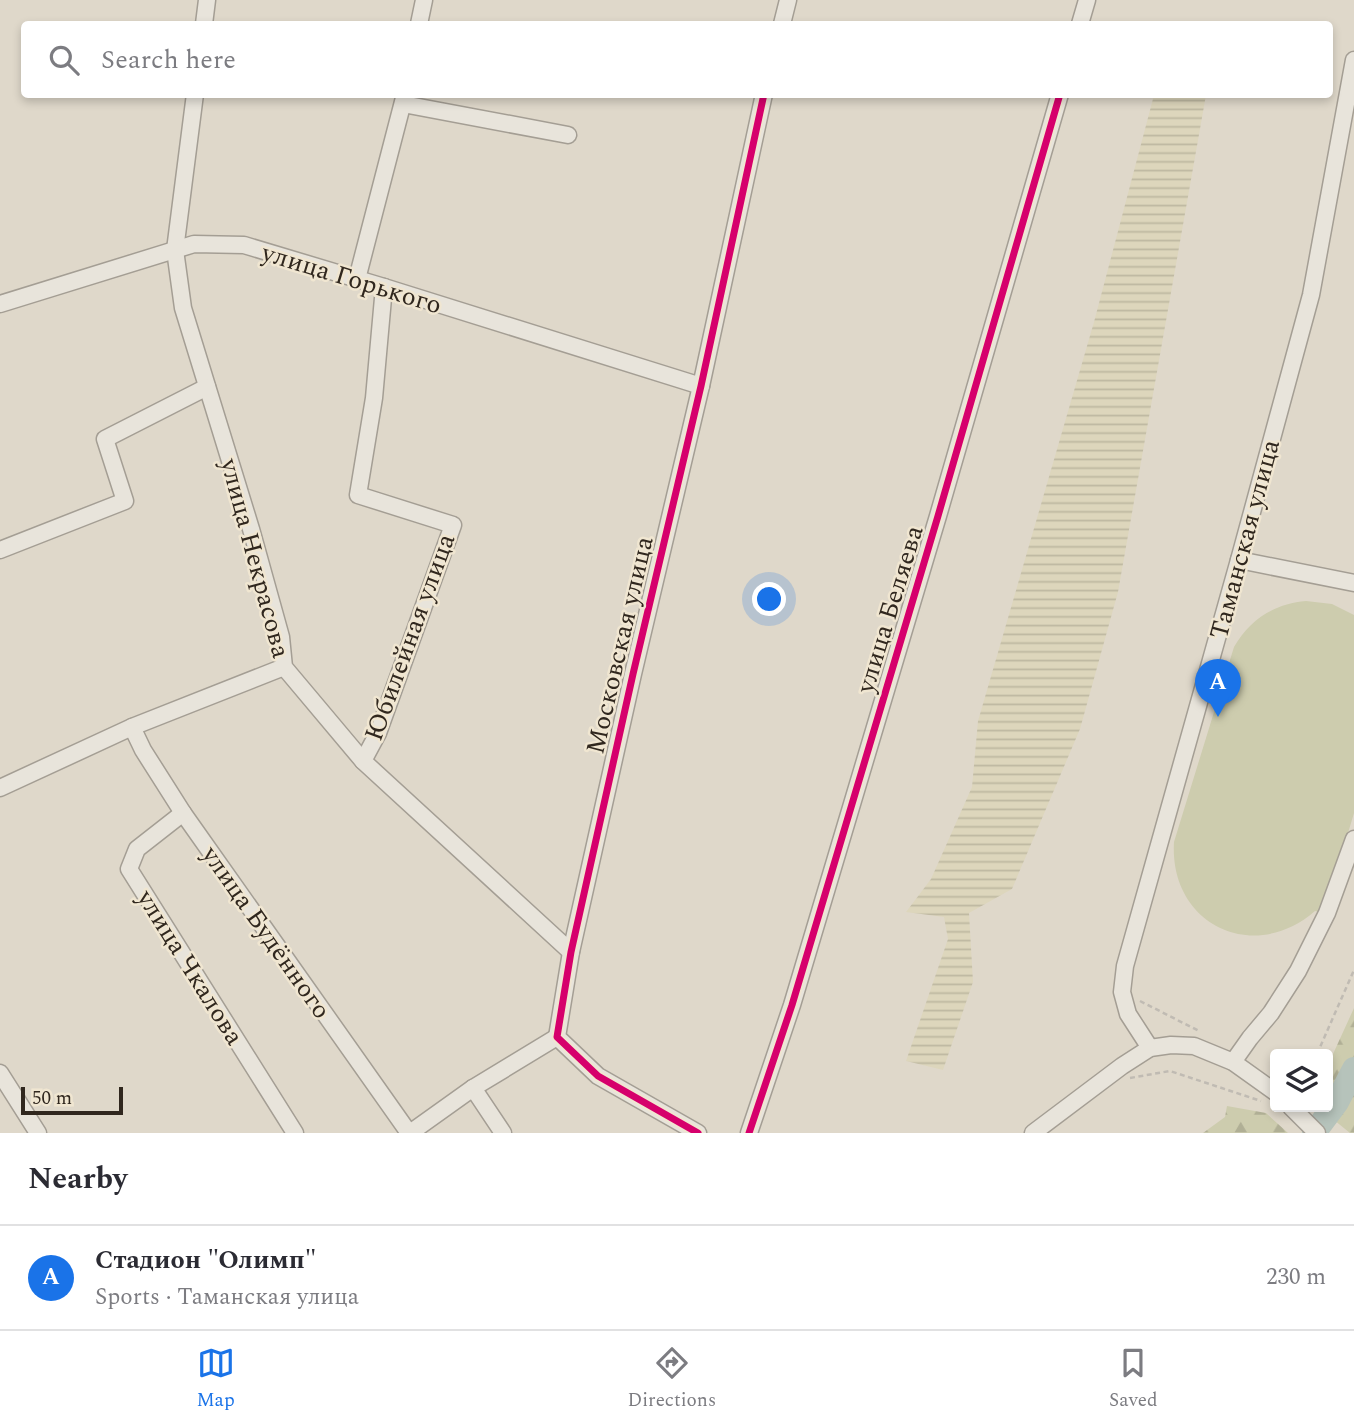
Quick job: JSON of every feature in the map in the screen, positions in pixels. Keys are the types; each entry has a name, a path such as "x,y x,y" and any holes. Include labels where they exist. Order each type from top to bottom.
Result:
{"street":[{"path":"204,21 207,0"},
{"path":"420,21 424,0"},
{"path":"783,21 788,0"},
{"path":"1081,21 1087,0"},
{"name":"Таманская улица","path":"1150,1048 1128,1014 1122,992 1125,966 1311,295 1354,60"},
{"name":"улица Некрасова","path":"194,98 175,250 183,308 251,529 281,637 284,667 363,761 571,952"},
{"name":"Московская улица","path":"557,1037 571,952 701,386 763,98"},
{"name":"улица Беляева","path":"749,1133 792,1005 1059,98"},
{"path":"357,279 404,99 568,135"},
{"name":"улица Горького","path":"0,304 194,244 244,245 701,386"},
{"name":"Юбилейная улица","path":"363,761 379,733 453,525 358,495 374,398 384,287"},
{"path":"0,550 125,501 104,439 207,387"},
{"path":"1239,560 1354,583"},
{"path":"0,788 132,727 284,667"},
{"name":"улица Будённого","path":"132,727 143,750 183,813 410,1133"},
{"name":"улица Чкалова","path":"183,813 137,849 129,869 295,1133"},
{"path":"1233,1062 1271,1013 1298,971 1327,913 1354,839"},
{"path":"410,1133 473,1088 557,1037 598,1076 698,1133"},
{"path":"1033,1133 1150,1048 1194,1046 1233,1062 1270,1095"},
{"path":"0,1073 38,1133"},
{"path":"473,1088 503,1133"},
{"path":"1296,1112 1317,1133"}],"path":[{"path":"1319,1049 1354,970"},
{"path":"1131,1078 1170,1071 1270,1097"}],"shaded area":[{"path":"1153,98 1205,98 1118,592 1080,729 1012,889 969,913 973,982 943,1070 906,1061 948,939 944,917 906,912 931,879 972,787 978,721 1094,322"}],"green space":[{"path":"1306,601 1332,604 1354,615 1354,813 1324,913 1315,911 1291,927 1266,935 1242,935 1219,928 1200,914 1185,895 1176,871 1174,842 1234,647 1255,621 1273,609"},
{"path":"1354,1008 1354,1133 1350,1133 1324,1112 1333,1112 1333,1054"},
{"path":"1227,1106 1266,1113 1288,1133 1203,1133 1225,1117"}],"waterway":[{"path":"1314,1133 1337,1102 1354,1069"}],"cycle path":[{"path":"698,1133 598,1076 557,1037 571,952 701,386 763,98"},
{"path":"749,1133 792,1005 1059,98"}],"place":[{"name":"Стадион \"Олимп\"","path":"1218,717"}]}
